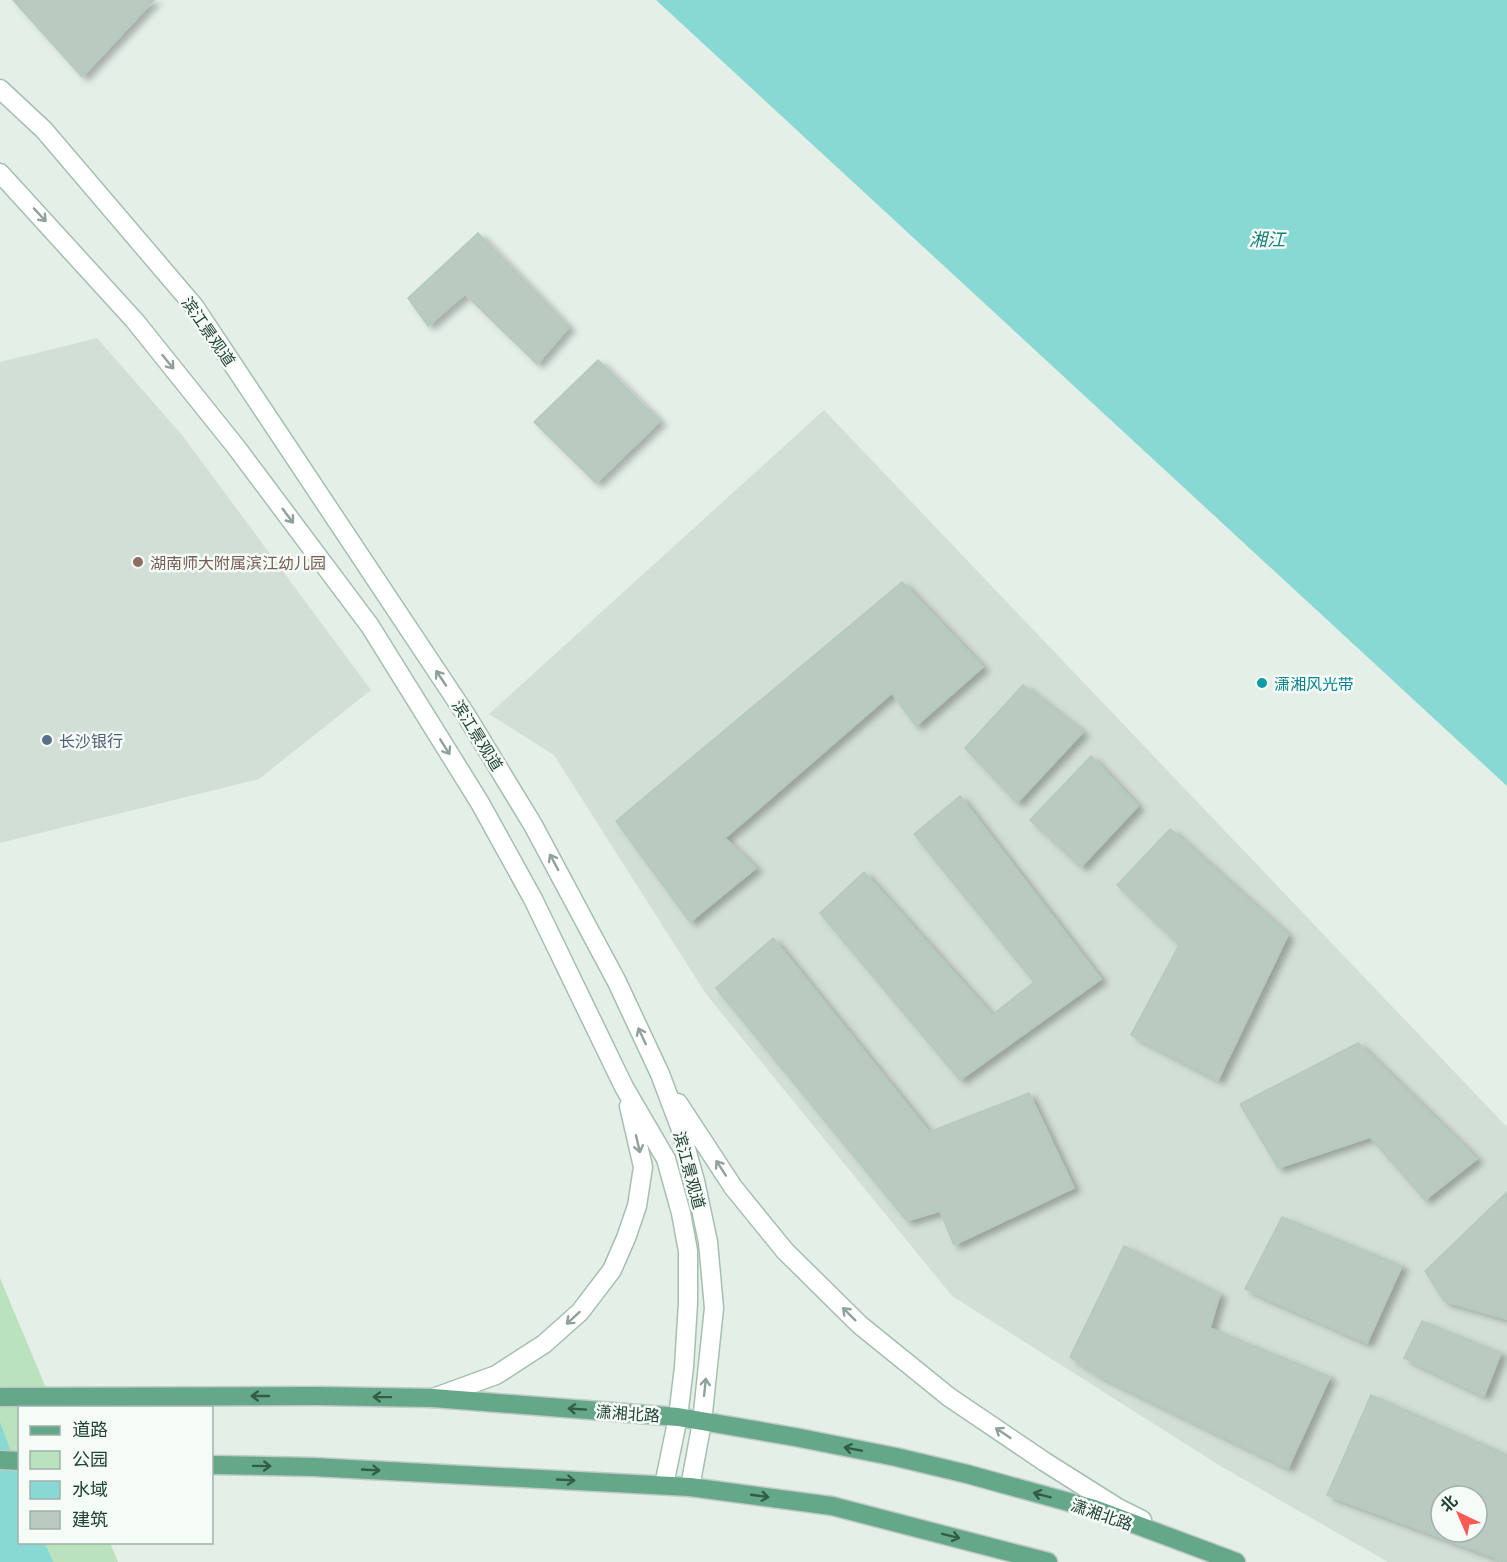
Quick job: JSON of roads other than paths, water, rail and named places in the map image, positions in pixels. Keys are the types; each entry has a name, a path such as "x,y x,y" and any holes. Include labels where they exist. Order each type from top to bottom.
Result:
{"main road":[{"name":"滨江景观道","path":"0,89 44,130 194,306 466,715 527,815 617,982 660,1074 680,1127 708,1242 714,1308 702,1422 690,1486"},
{"name":"滨江景观道","path":"0,173 135,321 236,447 370,627 480,803 533,899 624,1087 666,1158 681,1213 688,1251 688,1303 678,1417 664,1485"},
{"path":"660,1074 733,1186 785,1251 860,1325 949,1398 1045,1462 1118,1508 1198,1548"},
{"path":"433,1398 496,1375 544,1344 580,1312 612,1269 637,1206 643,1167 624,1087"},
{"name":"潇湘北路","path":"0,1397 433,1398 678,1417 795,1437 967,1474 1094,1509 1236,1562"},
{"path":"0,1460 18,1461"},
{"path":"213,1465 313,1467 690,1486 832,1506 1047,1562"}],"water":[{"name":"湘江","path":"656,0 1507,0 1507,786"},
{"path":"0,1422 18,1471 18,1544 45,1544 53,1562 0,1562"}],"place":[{"name":"湖南师大附属滨江幼儿园","path":"138,562"},
{"name":"潇湘风光带","path":"1262,683"},
{"name":"长沙银行","path":"47,740"}]}
